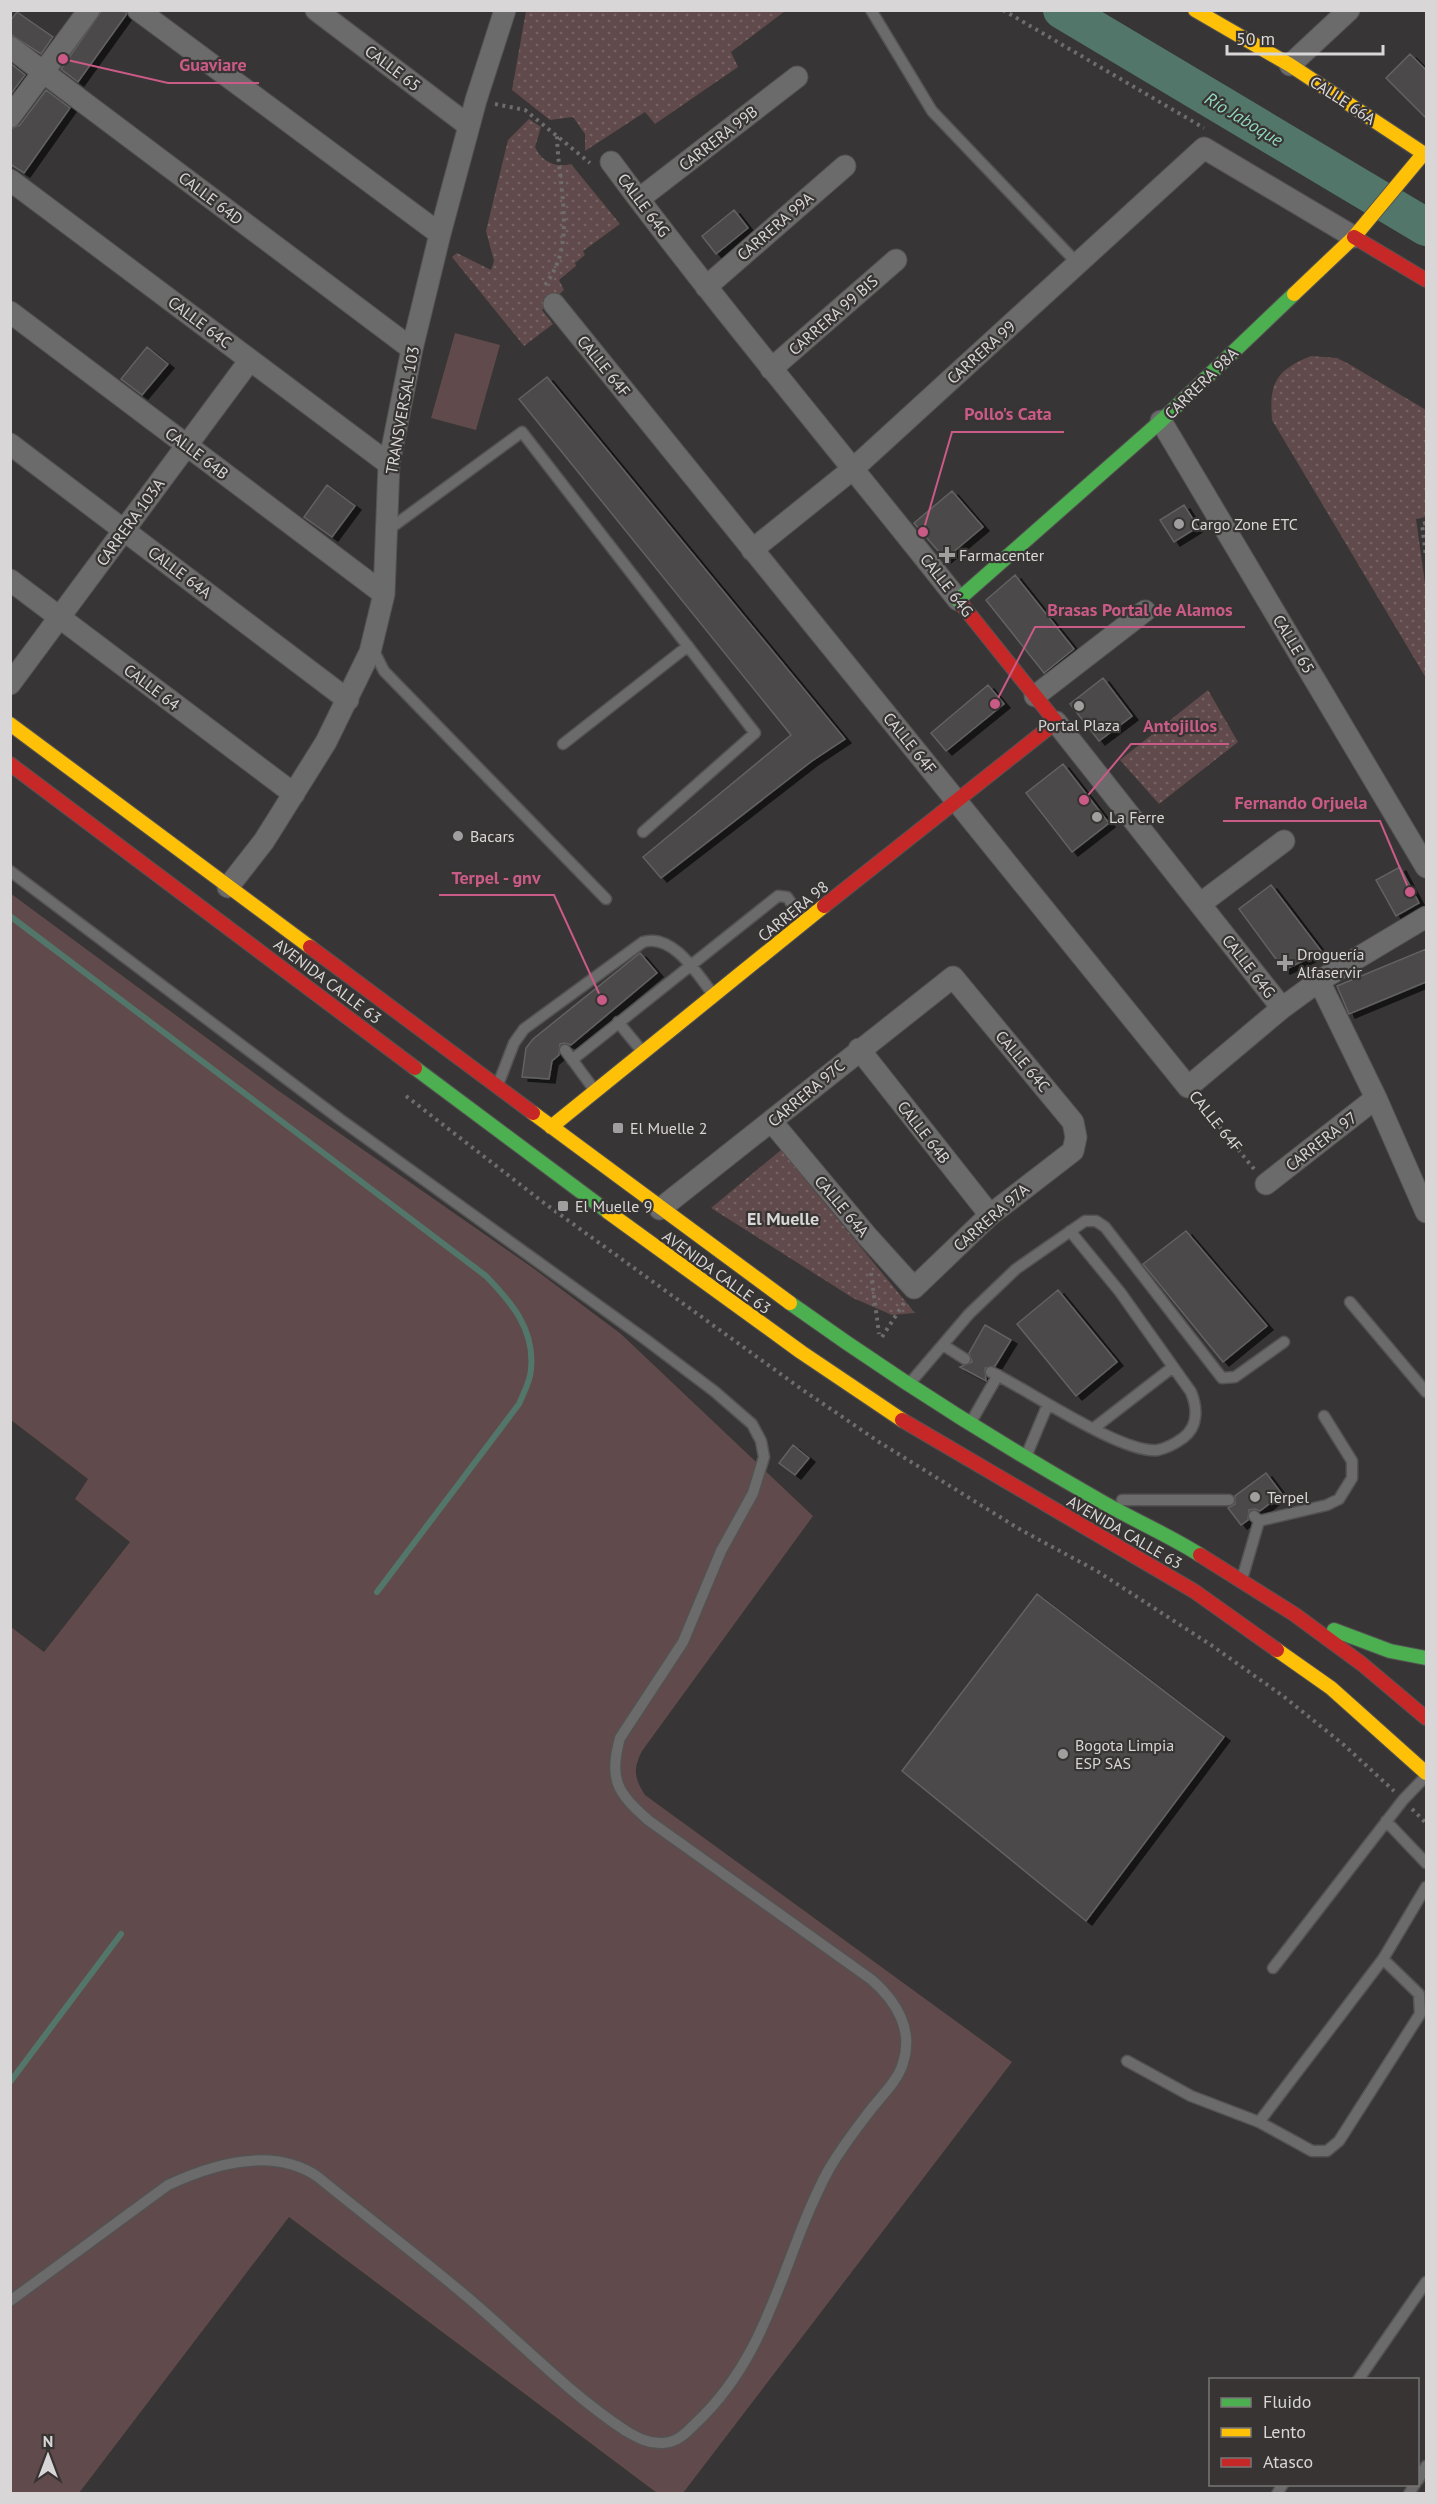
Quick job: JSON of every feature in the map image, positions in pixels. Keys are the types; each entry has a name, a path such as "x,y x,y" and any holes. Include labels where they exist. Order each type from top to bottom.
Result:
{"main road":[{"name":"CALLE 66A","path":"1195,10 1290,65 1423,155"},
{"name":"CARRERA 98A","path":"958,600 1161,421 1354,237 1423,155"},
{"path":"1354,237 1426,280"},
{"name":"CALLE 64G","path":"958,600 1056,722"},
{"name":"CARRERA 98","path":"551,1126 956,799 1056,722"},
{"name":"AVENIDA CALLE 63","path":"10,724 660,1209 909,1386 1098,1500 1168,1535 1242,1580 1294,1614 1362,1664 1426,1718"},
{"name":"AVENIDA CALLE 63","path":"10,764 684,1269 801,1352 891,1413 1194,1591 1331,1688 1415,1739 1426,1774"},
{"path":"1294,1614 1390,1651 1426,1658"}],"street":[{"path":"10,117 89,10"},
{"path":"138,10 440,234"},
{"name":"CALLE 65","path":"316,10 469,126"},
{"path":"1290,65 1349,10"},
{"name":"TRANSVERSAL 103","path":"228,887 264,841 294,794 348,700 370,652 384,594 389,464 412,349 476,100 503,12"},
{"name":"CALLE 64D","path":"10,47 412,349"},
{"name":"CARRERA 99B","path":"639,199 797,77"},
{"name":"CARRERA 99","path":"752,549 854,468 1204,148 1354,237"},
{"name":"CALLE 64G","path":"611,162 706,287 958,600"},
{"name":"CARRERA 99A","path":"706,287 845,166"},
{"name":"CALLE 64C","path":"10,180 389,464"},
{"name":"CARRERA 99 BIS","path":"771,369 896,260"},
{"name":"CALLE 64F","path":"554,304 1188,1087"},
{"name":"CALLE 64B","path":"10,312 384,594"},
{"name":"CARRERA 103A","path":"10,684 250,360"},
{"name":"CALLE 65","path":"1161,421 1426,867"},
{"name":"CALLE 64A","path":"10,444 348,700"},
{"name":"CALLE 64","path":"10,580 294,794"},
{"path":"1035,696 1145,611"},
{"name":"CALLE 64G","path":"1056,722 1282,1008"},
{"path":"1200,904 1284,841"},
{"path":"1188,1087 1282,1008 1319,981 1426,917"},
{"name":"CALLE 64C","path":"953,977 1073,1122 1076,1137 1073,1152"},
{"name":"CARRERA 97C","path":"660,1209 772,1122 859,1049 953,977"},
{"path":"1319,981 1376,1098 1426,1212"},
{"name":"CALLE 64B","path":"859,1049 990,1215"},
{"name":"CARRERA 97","path":"1266,1184 1376,1098"},
{"name":"CALLE 64A","path":"772,1122 867,1236 914,1288"},
{"name":"CARRERA 97A","path":"914,1288 990,1215 1073,1152"}],"lane":[{"path":"871,10 932,111 1078,264"},
{"path":"388,530 522,432 755,733 644,832"},
{"path":"563,744 688,646"},
{"path":"370,652 377,657 384,671 606,899"},
{"path":"10,871 341,1120 655,1346 752,1424 761,1441 764,1457 760,1474 721,1551 683,1642 620,1738 616,1752 617,1783 624,1799 648,1820 887,1993 905,2027 906,2048 899,2074 829,2169 747,2361 707,2413 679,2440 668,2443 645,2441 624,2430 571,2388 471,2301 318,2177 306,2169 272,2160 236,2163 194,2173 168,2185 10,2301"},
{"path":"572,1060 778,896 787,897 805,923"},
{"path":"498,1087 513,1043 524,1029 643,942 652,939 663,941 690,964 714,995"},
{"path":"540,1018 547,1027"},
{"path":"618,1022 643,1053"},
{"path":"565,1050 596,1091"},
{"path":"909,1386 969,1314 1016,1269 1085,1221 1096,1221 1105,1227 1222,1378 1235,1377 1284,1342"},
{"path":"970,1423 994,1374 1125,1444 1144,1449 1158,1450 1173,1444 1187,1434 1194,1422 1196,1406 1191,1392 1120,1292 1070,1232"},
{"path":"1350,1302 1426,1392"},
{"path":"943,1346 965,1359"},
{"path":"1094,1428 1173,1367"},
{"path":"1026,1455 1048,1404"},
{"path":"1242,1580 1257,1518 1327,1505 1339,1499 1352,1478 1352,1461 1324,1416"},
{"path":"1098,1500 1229,1500"},
{"path":"1273,1968 1386,1821 1426,1774"},
{"path":"1386,1821 1426,1863"},
{"path":"1259,2122 1383,1959 1426,1887"},
{"path":"1127,2061 1191,2096 1259,2122 1312,2151 1327,2151 1339,2141 1420,2014 1419,1994 1383,1959"},
{"path":"1359,2378 1426,2283"}],"path":[{"path":"476,100 525,110 595,168 611,162"},
{"path":"554,304 546,295 544,286 557,269 563,248 564,209 559,178 557,136"},
{"path":"1426,523 1422,524 1426,556"},
{"name":"CALLE 64F","path":"1188,1087 1266,1184"},
{"path":"871,1271 880,1341 914,1288"}],"shaded area":[{"path":"526,11 785,11 731,52 738,67 655,124 645,112 585,151 585,134 573,117 550,120 512,90"},
{"path":"529,119 541,127 535,147 541,157 554,164 571,164 620,224 583,251 585,255 575,263 576,266 559,280 564,290 542,310 553,324 524,346 452,257 457,253 491,270 494,261 486,231 508,140"},
{"path":"455,333 500,345 476,430 431,418"},
{"path":"1311,356 1337,358 1426,410 1426,517 1416,519 1426,590 1426,678 1272,420 1272,396 1277,379 1290,367"},
{"path":"1208,690 1238,742 1159,804 1120,760"},
{"path":"10,893 276,1089 533,1268 621,1334 813,1516 642,1751 636,1768 639,1783 645,1795 1012,2062 683,2493 657,2493 289,2217 79,2493 11,2493 11,1627 44,1652 130,1542 75,1499 88,1479 11,1420"},
{"path":"781,1150 915,1313 892,1315 853,1298 711,1208"}],"building":[{"path":"102,10 126,10 126,15 78,82 61,69"},
{"path":"17,12 53,37 41,54 10,34 10,21"},
{"path":"1410,54 1426,70 1426,118 1386,78"},
{"path":"10,63 25,75 10,95"},
{"path":"46,90 70,108 24,173 10,164 10,129 20,125"},
{"path":"734,210 748,228 716,254 702,236"},
{"path":"147,347 168,364 142,395 121,379"},
{"path":"547,377 845,739 812,761 661,878 643,857 791,735 519,399"},
{"path":"327,485 355,506 332,537 304,517"},
{"path":"952,491 983,527 945,559 914,523"},
{"name":"Cargo Zone ETC","path":"1184,505 1198,527 1174,542 1160,520"},
{"path":"1015,575 1074,649 1044,673 986,600"},
{"path":"1103,678 1132,716 1099,741 1070,704"},
{"path":"988,685 1004,704 946,751 931,733"},
{"path":"1063,764 1109,823 1072,852 1026,793"},
{"path":"1400,867 1419,903 1396,916 1376,880"},
{"path":"1271,885 1322,952 1284,970 1239,909"},
{"path":"1426,949 1426,982 1349,1014 1337,986"},
{"path":"640,953 657,973 571,1045 560,1044 559,1055 552,1061 549,1079 522,1077 526,1048 533,1039"},
{"path":"1186,1231 1267,1326 1223,1362 1143,1264"},
{"path":"1058,1290 1117,1362 1076,1396 1017,1324"},
{"path":"985,1325 1011,1340 995,1366 985,1368 986,1381 960,1367 972,1362 969,1353"},
{"path":"793,1445 809,1458 795,1475 779,1463"},
{"name":"Terpel","path":"1266,1473 1282,1494 1260,1511 1249,1510 1248,1520 1241,1525 1228,1508 1235,1504 1235,1496"},
{"name":"Bogota Limpia ESP SAS","path":"1037,1594 1224,1737 1086,1921 902,1771"}],"waterway":[{"name":"Río Jaboque","path":"1062,10 1426,227"},
{"path":"10,916 486,1276 519,1317 529,1341 531,1355 530,1378 519,1404 377,1592"},
{"path":"10,2082 121,1934"}],"traffic: fast":[{"path":"963,606 958,600 1161,421 1294,294"},
{"path":"415,1068 608,1212"},
{"path":"790,1303 865,1355 1018,1453 1200,1555"},
{"path":"1334,1630 1390,1651 1426,1658"}],"traffic: slow":[{"path":"1195,10 1290,65 1426,155"},
{"path":"1294,294 1354,237 1424,153"},
{"path":"10,724 310,947"},
{"path":"551,1127 824,906"},
{"path":"533,1113 790,1303"},
{"path":"608,1212 801,1352 902,1420"},
{"path":"1277,1650 1331,1688 1426,1773"}],"traffic: jam":[{"path":"1354,237 1426,280"},
{"path":"824,906 1056,722 963,606"},
{"path":"10,764 415,1068"},
{"path":"310,947 533,1113"},
{"path":"902,1420 1194,1591 1277,1650"},
{"path":"1200,1555 1294,1614 1362,1664 1426,1718"}],"place":[{"name":"Guaviare","path":"63,59"},
{"name":"Cargo Zone ETC","path":"1179,524"},
{"name":"Pollo's Cata","path":"923,532"},
{"name":"Farmacenter","path":"947,555"},
{"name":"Brasas Portal de Alamos","path":"995,704"},
{"name":"Portal Plaza","path":"1079,706"},
{"name":"Antojillos","path":"1084,800"},
{"name":"La Ferre","path":"1097,817"},
{"name":"Bacars","path":"458,836"},
{"name":"Fernando Orjuela","path":"1410,892"},
{"name":"Droguería Alfaservir","path":"1285,963"},
{"name":"Terpel - gnv","path":"602,1000"},
{"name":"El Muelle 2","path":"618,1128"},
{"name":"El Muelle 9","path":"563,1206"},
{"name":"Terpel","path":"1255,1497"},
{"name":"Bogota Limpia ESP SAS","path":"1063,1754"}],"district":[{"name":"El Muelle","path":"783,1218"}]}
